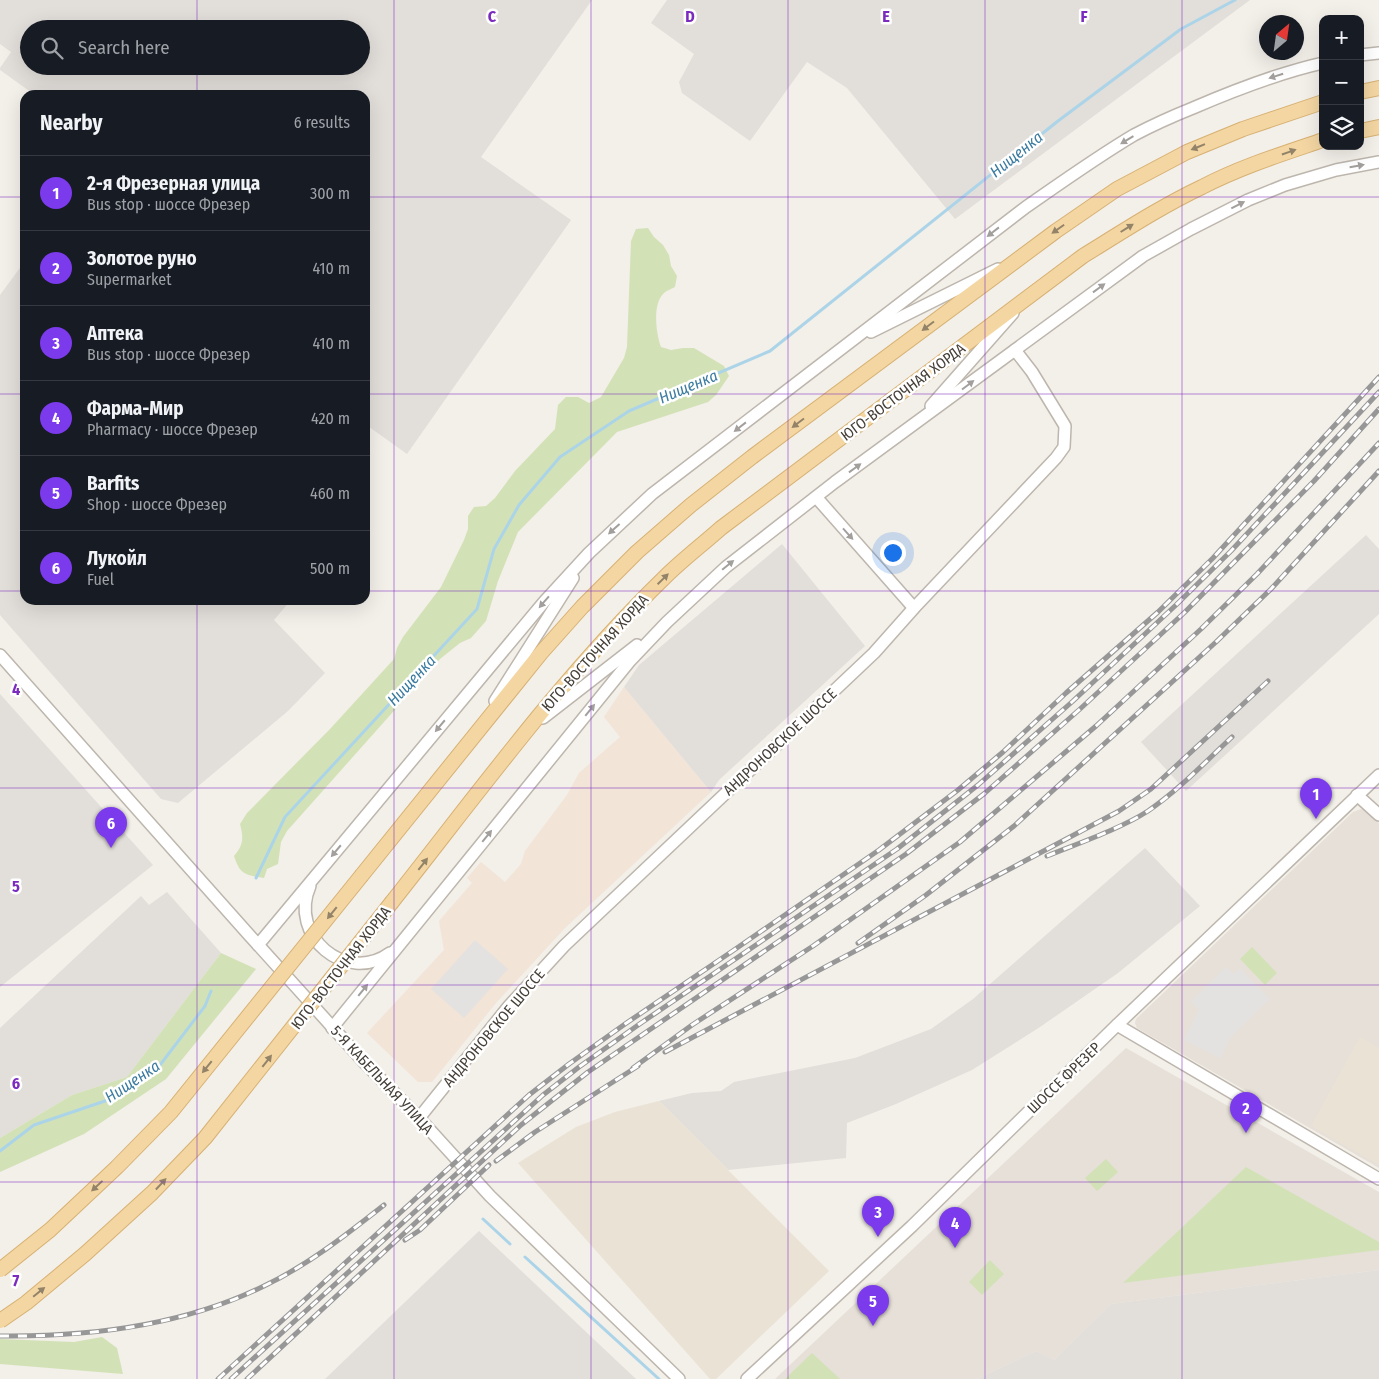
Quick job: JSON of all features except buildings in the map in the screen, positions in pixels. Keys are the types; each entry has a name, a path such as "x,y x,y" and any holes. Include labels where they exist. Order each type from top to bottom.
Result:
{"main road":[{"path":"1364,91 1379,88"},
{"path":"0,1270 50,1230 117,1167 171,1112 542,653 582,607 637,552 691,505 752,457 1017,259 1117,189 1186,152 1243,128 1319,103"},
{"path":"1364,130 1379,127"},
{"name":"ЮГО-ВОСТОЧНАЯ ХОРДА","path":"0,1320 26,1303 86,1254 152,1193 204,1138 572,676 612,630 665,576 721,528 1083,256 1142,219 1202,186 1254,164 1319,141"}],"street":[{"path":"1364,55 1379,53"},
{"path":"258,945 537,610 589,553 652,494 1026,207 1089,163 1136,134 1171,117 1272,77 1319,64"},
{"path":"332,1028 629,662 667,622 726,567 816,497 1143,256 1248,200 1285,185 1336,170 1379,162"},
{"path":"848,344 1017,259"},
{"path":"915,424 1026,298"},
{"name":"АНДРОНОВСКОЕ ШОССЕ","path":"419,1118 509,1006 564,946 874,653 1056,458 1064,447 1065,426 1040,384 1015,350"},
{"path":"816,497 914,608"},
{"path":"468,744 589,553"},
{"path":"531,726 667,622"},
{"name":"5-Я КАБЕЛЬНАЯ УЛИЦА","path":"0,655 332,1028 419,1118 490,1196 679,1379"},
{"name":"ШОССЕ ФРЕЗЕР","path":"747,1379 912,1226 1379,775"},
{"path":"1358,795 1379,815"},
{"path":"317,874 308,891 305,909 308,928 312,936 332,956 350,962 369,962 387,955 401,943"},
{"path":"1117,1026 1379,1179"}],"shaded area":[{"path":"0,0 592,0 481,157 571,220 407,454 370,428 370,90 28,90 0,70 11,52 0,44"},
{"path":"667,0 1250,0 955,219 847,88 807,62 750,141 682,93 679,82 694,54 651,23"},
{"path":"20,268 20,605 287,605 274,620 325,673 288,711 178,803 161,799 0,615 0,295"},
{"path":"1366,535 1379,549 1379,614 1186,791 1141,742"},
{"path":"782,544 865,646 719,780 711,792 624,687 639,665"},
{"path":"624,687 711,792 565,928 496,1003 432,1082 418,1082 367,1033 444,950 439,921 472,883 467,878 481,862 505,882 521,864 525,851 567,795 579,773 620,737 604,717"},
{"path":"0,694 153,865 0,987"},
{"path":"1361,809 1365,810 1379,823 1379,1168 1137,1028 1135,1023 1136,1019 1353,812"},
{"path":"1145,848 1200,906 1118,973 1040,1027 972,1070 896,1104 847,1123 846,1158 728,1170 659,1101 692,1093 721,1091 734,1082 855,1058 931,1029 973,999"},
{"path":"167,892 221,953 127,1077 72,1095 0,1138 0,1028 141,896 149,905"},
{"path":"475,940 508,969 464,1018 431,989"},
{"path":"1226,967 1234,974 1240,968 1270,999 1231,1037 1220,1058 1184,1040 1199,1010 1191,1001"},
{"path":"1360,1037 1379,1048 1379,1165 1311,1126"},
{"path":"1126,1048 1379,1192 1379,1270 1111,1304 1054,1360 1036,1351 977,1379 775,1379"},
{"path":"659,1101 829,1271 716,1379 710,1379 518,1163 576,1127 615,1112"},
{"path":"479,1231 636,1379 325,1379"},
{"path":"1379,1270 1379,1379 977,1379 1036,1351 1054,1360 1111,1304"}],"green space":[{"path":"648,228 663,245 677,276 675,287 664,293 660,298 656,311 661,347 671,350 694,348 724,366 729,376 716,395 708,402 617,432 518,532 498,581 486,621 471,638 460,643 440,659 287,831 281,842 278,864 267,869 264,878 241,871 234,856 242,842 240,824 247,813 330,729 394,659 403,637 441,587 464,540 468,529 468,516 474,507 486,506 495,498 515,471 555,429 558,405 566,397 578,397 589,403 601,397 624,358 627,347 631,241 636,229"},
{"path":"1252,947 1277,973 1265,985 1240,959"},
{"path":"221,953 256,969 166,1079 84,1134 0,1172 0,1138 72,1095 127,1077"},
{"path":"1106,1159 1118,1172 1097,1191 1085,1178"},
{"path":"1246,1167 1379,1242 1379,1250 1123,1283"},
{"path":"990,1260 1004,1274 982,1295 969,1282"},
{"path":"102,1337 117,1348 123,1374 0,1364 0,1339 74,1342"},
{"path":"812,1353 840,1379 785,1379"}],"waterway":[{"name":"Нищенка","path":"256,878 285,817 477,609 494,549 519,505 560,457 629,411 770,351 1058,121 1181,29 1235,0"},
{"name":"Нищенка","path":"0,1151 34,1125 105,1101 160,1065 205,1006 211,991"},
{"path":"483,1219 510,1244"},
{"path":"525,1257 659,1379"}],"railway":[{"path":"218,1379 529,1095 625,1024 879,850 958,790 1003,752 1066,693 1158,612 1213,558 1379,377"},
{"path":"231,1379 543,1095 641,1023 897,849 978,785 1073,701 1176,605 1231,551 1379,392"},
{"path":"247,1379 521,1125 588,1072 906,854 985,793 1185,612 1314,481 1379,409"},
{"path":"633,1068 692,1025 813,946 960,842 1096,726 1201,629 1257,574 1379,443"},
{"path":"858,943 926,895 1014,826 1216,642 1271,589 1379,471"},
{"path":"665,1052 1119,811 1151,789 1268,681"},
{"path":"1047,856 1112,830 1148,811 1181,785 1232,737"},
{"path":"496,1161 535,1132 638,1066"},
{"path":"405,1240 420,1230 489,1165"},
{"path":"0,1336 34,1336 101,1331 168,1320 201,1311 233,1300 296,1269 384,1205"}],"place":[{"name":"2-я Фрезерная улица","path":"1316,819"},
{"name":"Лукойл","path":"111,848"},
{"name":"Золотое руно","path":"1246,1133"},
{"name":"Аптека","path":"878,1237"},
{"name":"Фарма-Мир","path":"955,1248"},
{"name":"Barfits","path":"873,1326"}]}
